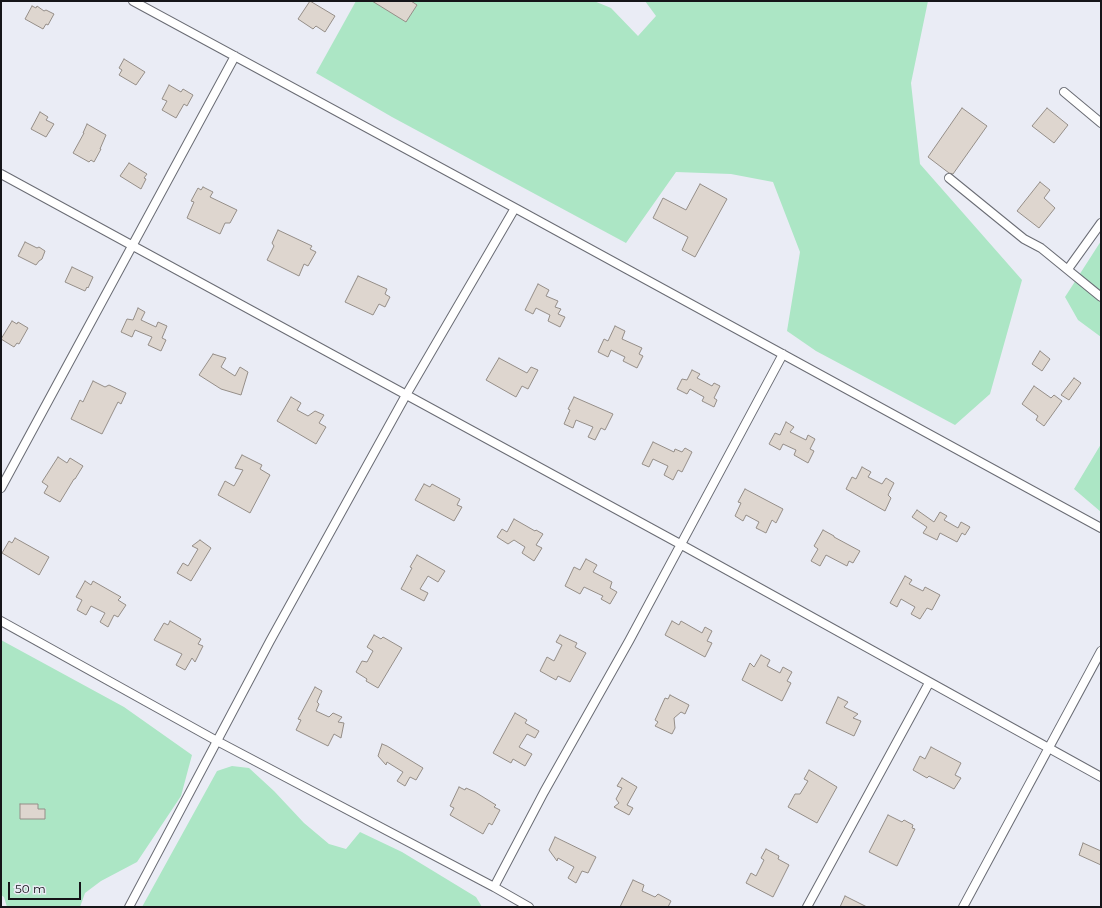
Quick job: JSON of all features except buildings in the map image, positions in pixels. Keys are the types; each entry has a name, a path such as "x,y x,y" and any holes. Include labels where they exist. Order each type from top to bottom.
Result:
{"street":[{"path":"133,1 1101,528"},
{"path":"1,488 235,56"},
{"path":"1064,92 1101,123"},
{"path":"1,174 680,544 1101,777"},
{"path":"949,178 1024,239 1041,248 1101,297"},
{"path":"129,907 270,641 406,395 515,208"},
{"path":"1068,270 1101,223"},
{"path":"494,887 544,792 629,640 783,354"},
{"path":"1,621 217,741 494,887 529,907"},
{"path":"963,907 1101,651"},
{"path":"807,907 929,683"}],"green space":[{"path":"356,1 594,1 611,8 638,36 656,16 645,1 928,1 911,83 920,164 1022,280 990,394 955,425 816,351 787,331 800,252 773,182 731,174 676,172 626,243 392,117 316,73"},
{"path":"1101,241 1101,337 1078,320 1065,297"},
{"path":"1101,444 1101,512 1074,489"},
{"path":"1,640 124,707 192,755 181,796 137,862 101,881 85,893 80,907 7,907 4,897 1,895"},
{"path":"232,766 249,768 274,791 304,823 329,844 346,849 360,832 402,852 476,897 482,907 142,907 217,771"}]}
